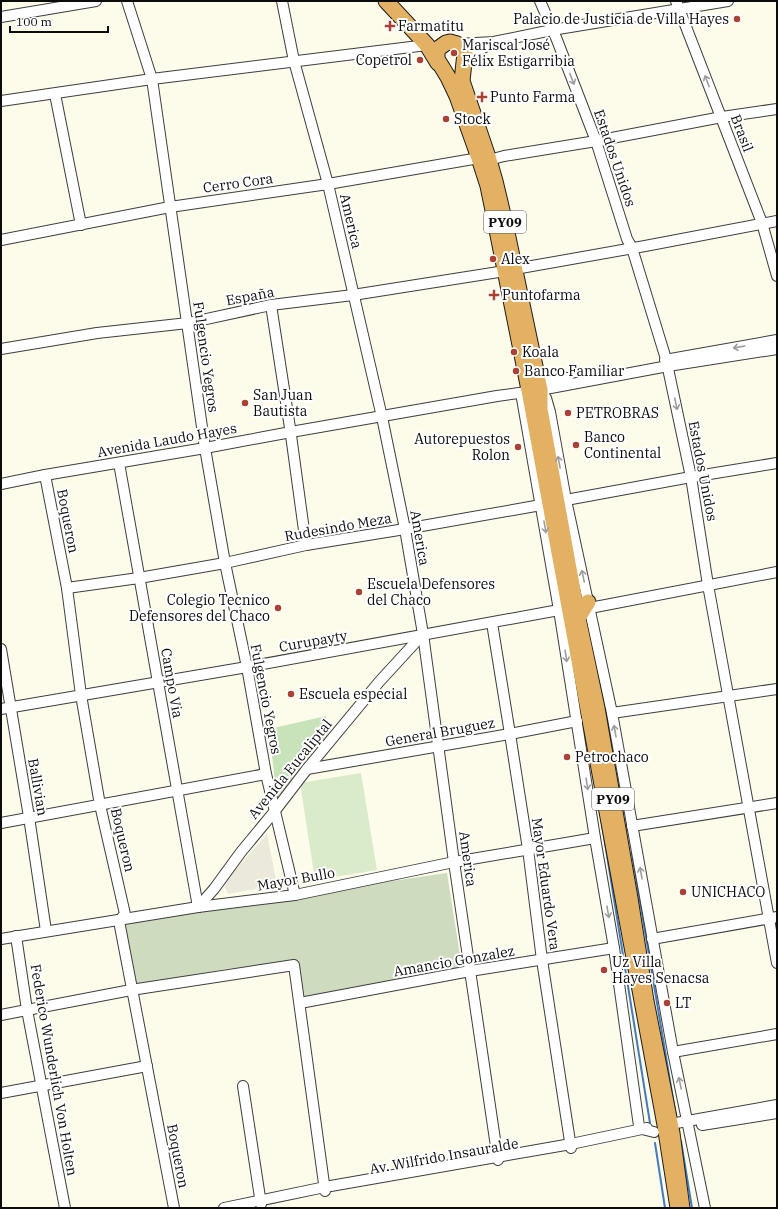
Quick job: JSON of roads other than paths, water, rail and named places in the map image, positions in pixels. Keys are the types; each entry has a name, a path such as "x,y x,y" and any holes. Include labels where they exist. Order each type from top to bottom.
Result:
{"highway":[{"name":"PY09","path":"386,1 427,45 450,81 484,159"},
{"path":"394,1 423,29 436,37 455,43"},
{"path":"455,43 446,43 439,48 437,56 440,65 450,71 460,68 464,63"},
{"name":"PY09","path":"455,43 463,49 465,53 462,81 484,159 488,186 510,270 665,1128 682,1208"},
{"name":"PY09","path":"531,388 540,409 578,618 598,715 630,898 678,1208"},
{"path":"578,618 589,605"}],"street":[{"path":"1,17 60,4 96,1"},
{"name":"Fulgencio Yegros","path":"127,1 152,78 188,323 204,446 225,563 247,667 266,774 294,895"},
{"name":"America","path":"282,1 294,61 328,184 382,414 405,529 423,634 454,862 498,1159"},
{"name":"Estados Unidos","path":"540,1 557,40 596,141 627,239 632,248 667,363 691,477 708,585 749,807 773,917 777,963"},
{"path":"455,43 494,42 678,5 728,1"},
{"name":"Brasil","path":"678,5 762,223 777,276"},
{"path":"464,63 476,52 494,42"},
{"path":"1,101 55,94 152,78 427,45"},
{"path":"55,94 81,225"},
{"name":"Cerro Cora","path":"1,240 170,207 504,156 777,109"},
{"name":"España","path":"1,349 97,333 188,323 271,305 353,295 510,270 777,221"},
{"path":"271,305 306,545"},
{"path":"531,388 667,363 777,340"},
{"path":"667,363 777,349"},
{"path":"531,388 546,398 550,412 566,500 612,713 673,1052 689,1124 705,1208"},
{"path":"531,388 541,505 614,948 639,1126 642,1129"},
{"name":"Avenida Laudo Hayes","path":"1,484 290,430 531,388"},
{"name":"Campo Via","path":"119,463 198,907"},
{"path":"566,500 777,463"},
{"name":"Boqueron","path":"45,475 67,588 81,695 100,805 125,914 119,921 131,990 174,1208"},
{"name":"Rudesindo Meza","path":"67,588 139,578 225,563 306,545 541,505"},
{"path":"589,605 777,572"},
{"name":"Curupayty","path":"6,708 158,683 423,634 492,624 559,610"},
{"name":"Mayor Eduardo Vera","path":"492,624 528,849 542,960 571,1146"},
{"name":"Avenida Eucaliptal","path":"198,907 214,890 241,852 307,769 379,682 423,634"},
{"name":"Ballivian","path":"1,649 6,708 29,817 46,931"},
{"path":"612,713 777,689"},
{"name":"General Bruguez","path":"307,769 577,721"},
{"path":"1,823 266,774"},
{"path":"632,826 777,802"},
{"name":"Mayor Bullo","path":"1,939 198,907 294,895 454,862 595,838"},
{"path":"652,939 773,917"},
{"name":"Federico Wunderlich Von Holten","path":"16,936 27,1010 65,1208"},
{"name":"Amancio Gonzalez","path":"300,1003 470,971 614,948"},
{"path":"1,1015 131,990 294,965 325,1189"},
{"path":"673,1052 777,1034"},
{"path":"1,1092 147,1066"},
{"path":"224,1208 263,1204 243,1086"},
{"path":"689,1124 700,1119 777,1105"},
{"path":"571,1146 642,1129 665,1128 777,1113"},
{"name":"Av. Wilfrido Insauralde","path":"240,1208 325,1189 665,1128"}],"waterway":[{"path":"594,651 613,745"},
{"path":"601,818 650,1123"},
{"path":"632,853 676,1117"},
{"path":"681,1141 692,1208"},
{"path":"655,1143 665,1208"}],"place":[{"name":"Palacio de Justicia de Villa Hayes","path":"737,19"},
{"name":"Farmatitu","path":"390,26"},
{"name":"Mariscal José Félix Estigarribia","path":"454,53"},
{"name":"Copetrol","path":"420,60"},
{"name":"Punto Farma","path":"482,97"},
{"name":"Stock","path":"446,119"},
{"name":"Alex","path":"493,259"},
{"name":"Puntofarma","path":"494,295"},
{"name":"Koala","path":"514,352"},
{"name":"Banco Familiar","path":"516,371"},
{"name":"San Juan Bautista","path":"245,403"},
{"name":"PETROBRAS","path":"568,413"},
{"name":"Banco Continental","path":"576,445"},
{"name":"Autorepuestos Rolon","path":"518,447"},
{"name":"Escuela Defensores del Chaco","path":"359,592"},
{"name":"Colegio Tecnico Defensores del Chaco","path":"278,608"},
{"name":"Escuela especial","path":"291,694"},
{"name":"Petrochaco","path":"567,757"},
{"name":"UNICHACO","path":"683,892"},
{"name":"Uz Villa Hayes Senacsa","path":"604,970"},
{"name":"LT","path":"667,1003"}]}
